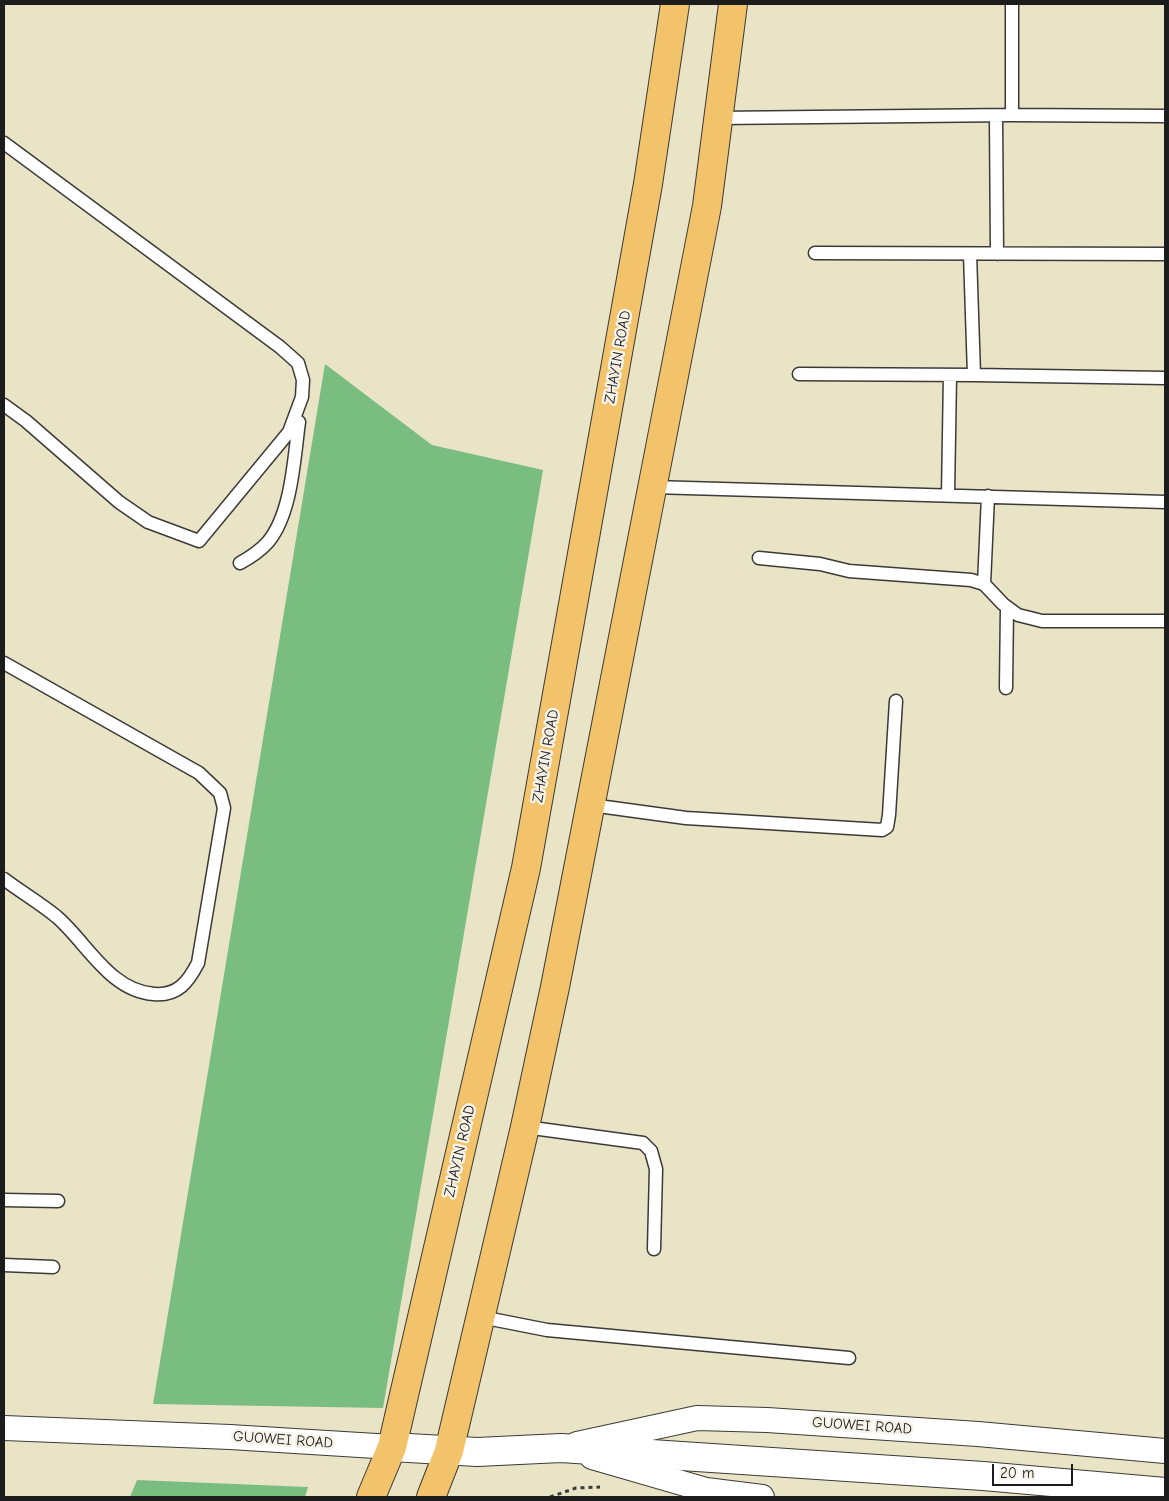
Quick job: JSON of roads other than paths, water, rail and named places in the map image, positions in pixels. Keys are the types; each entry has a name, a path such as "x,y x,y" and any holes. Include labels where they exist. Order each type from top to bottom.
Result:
{"main road":[{"name":"ZHAYIN ROAD","path":"371,1497 392,1448 526,868 648,184 675,4"},
{"path":"431,1497 449,1451 556,987 707,206 733,4"}],"street":[{"name":"GUOWEI ROAD","path":"561,1448 697,1418 767,1420 978,1434 1165,1451"},
{"name":"GUOWEI ROAD","path":"4,1428 230,1437 449,1451 477,1452 561,1448 983,1476 1165,1492"},
{"name":"GUOWEI ROAD","path":"561,1448 706,1490 762,1497"}],"lane":[{"path":"1012,4 1012,115"},
{"path":"718,118 1012,115 1165,116"},
{"path":"996,116 997,254"},
{"path":"4,143 280,347 298,363 303,380 302,397 288,496 280,521 269,541 255,555 240,563"},
{"path":"815,254 1165,254"},
{"path":"970,254 974,375"},
{"path":"799,374 1165,378"},
{"path":"948,495 950,375"},
{"path":"4,405 26,421 119,502 148,522 199,541 289,432 302,397"},
{"path":"652,487 1165,502"},
{"path":"984,584 988,496"},
{"path":"759,558 820,564 849,571 971,580 984,584 1018,615 1042,621 1165,621"},
{"path":"1006,688 1007,607"},
{"path":"4,663 198,773 220,793 224,808 198,963 190,978 179,989 162,995 146,994 126,986 106,970 58,918 4,879"},
{"path":"591,805 686,818 882,830 887,827 889,815 896,701"},
{"path":"525,1127 643,1143 651,1150 656,1169 654,1249"},
{"path":"4,1200 58,1201"},
{"path":"4,1265 53,1267"},
{"path":"481,1317 547,1330 849,1358"}]}
